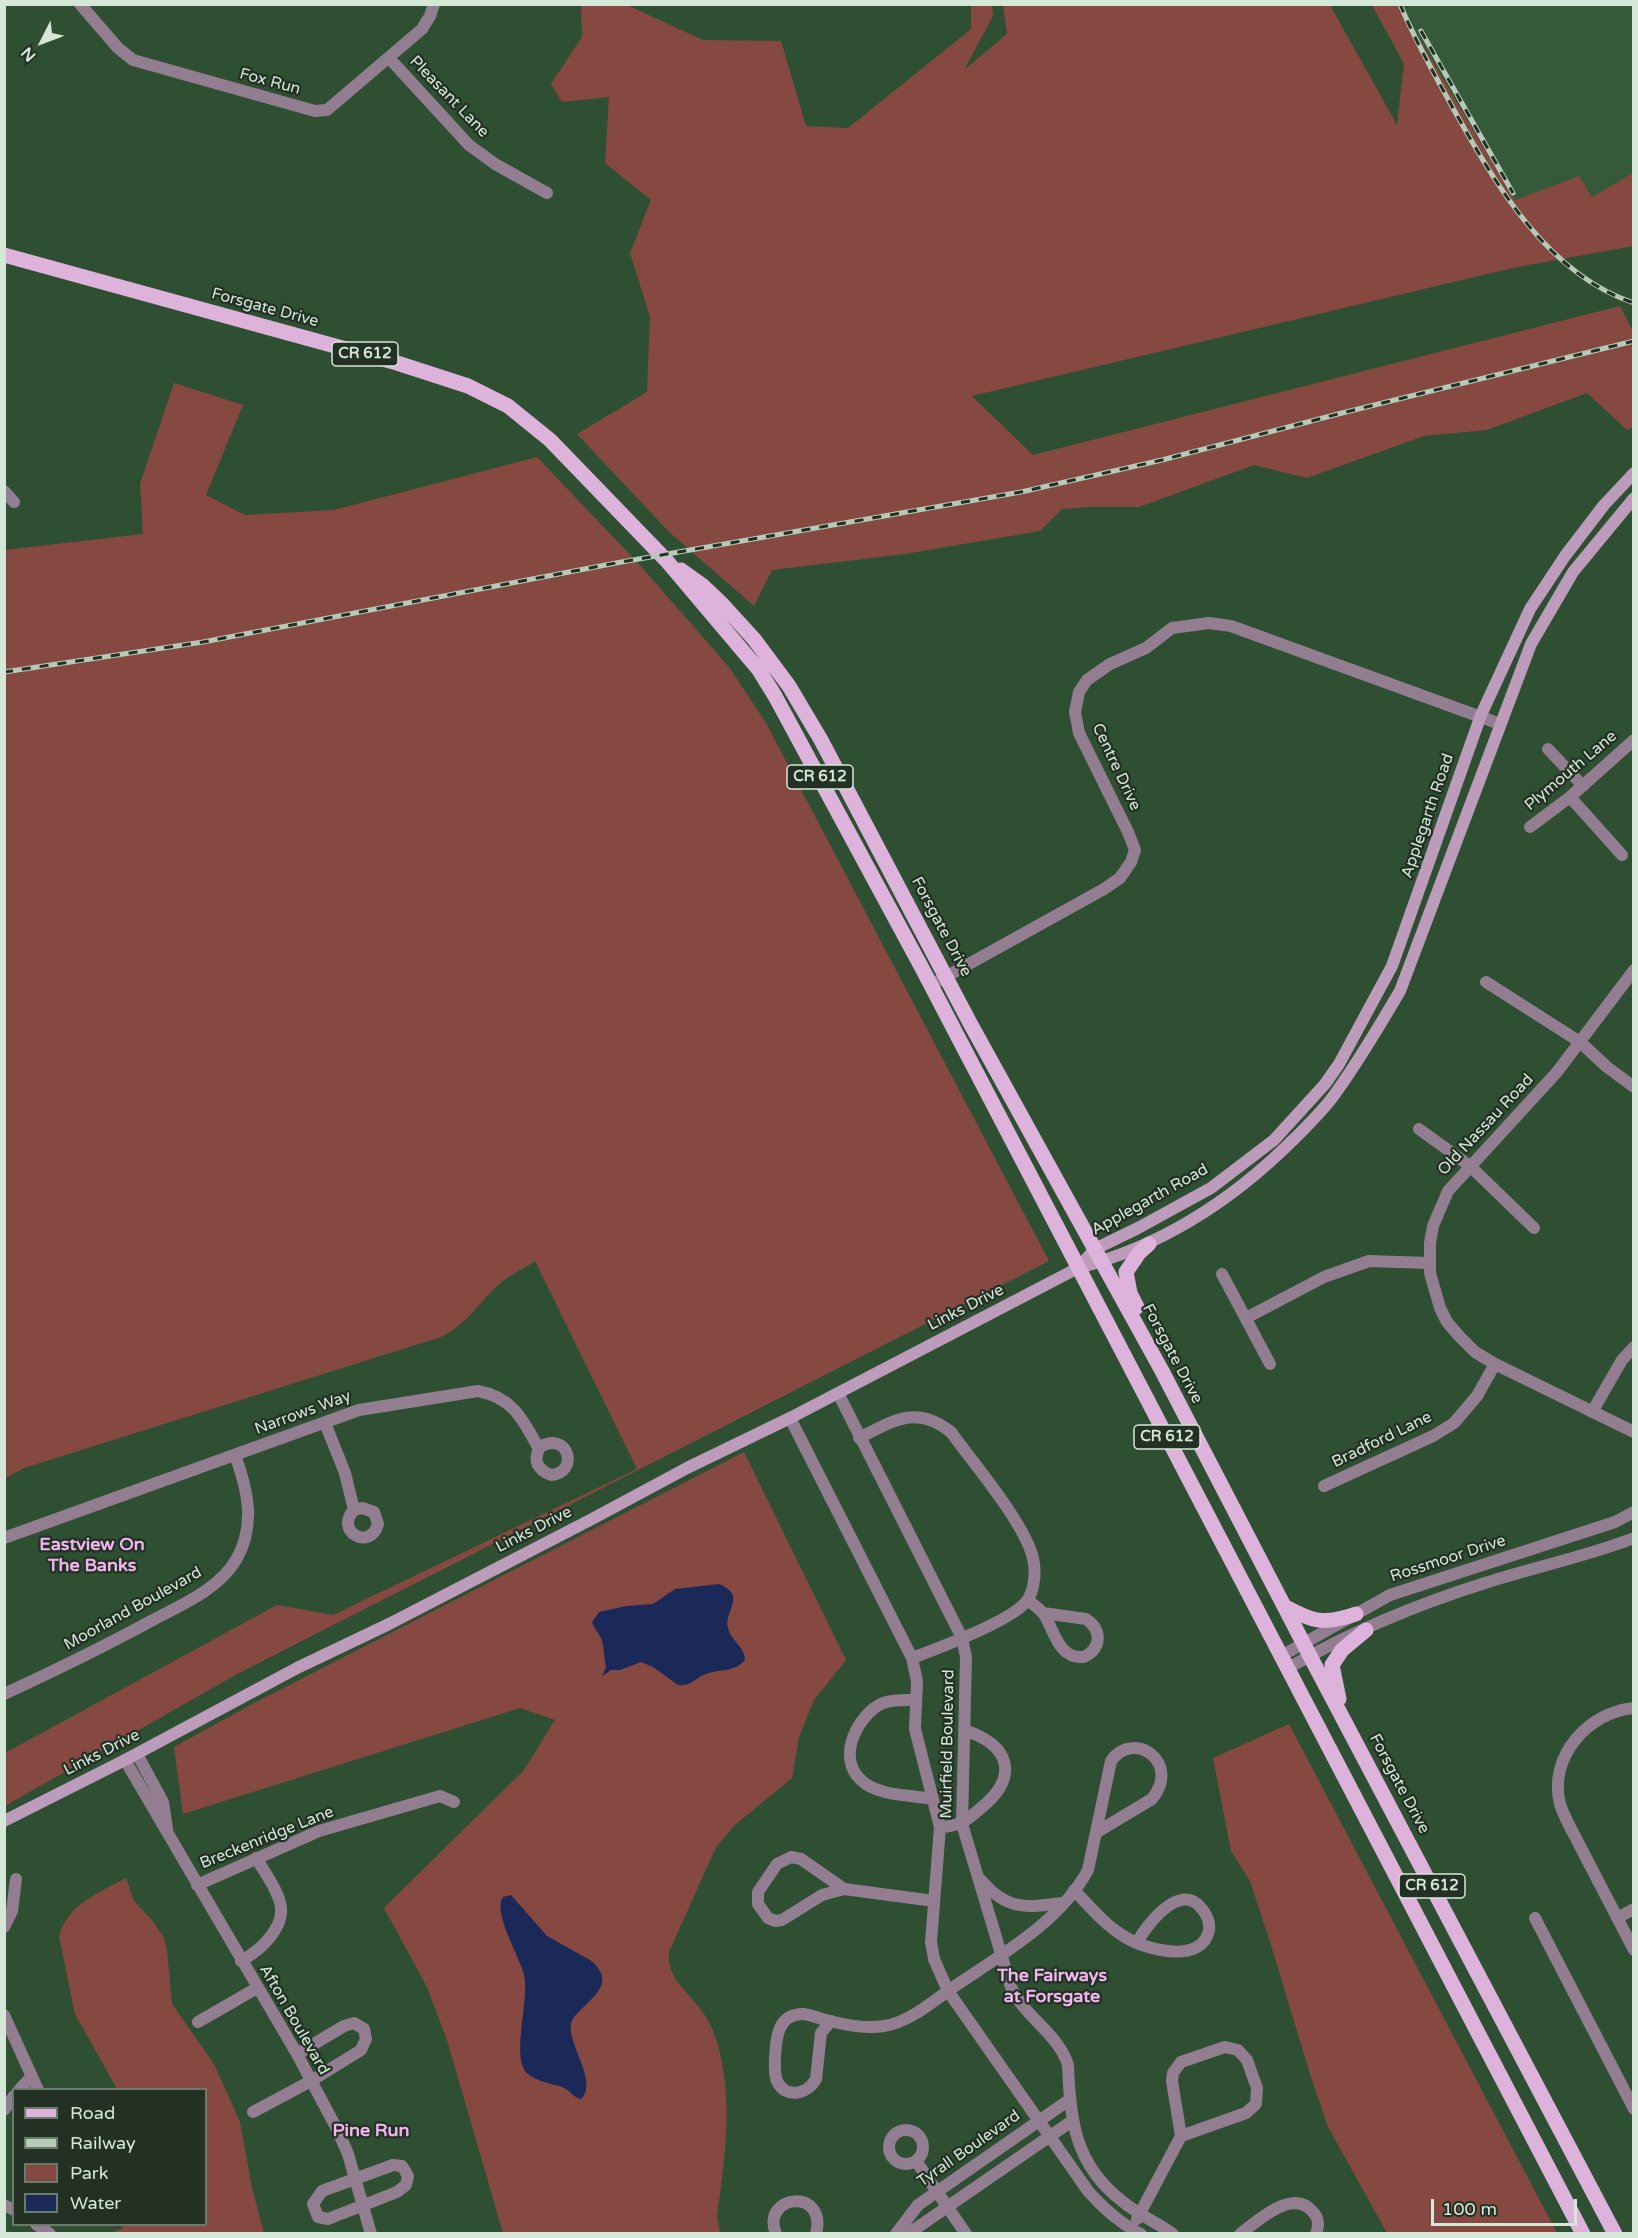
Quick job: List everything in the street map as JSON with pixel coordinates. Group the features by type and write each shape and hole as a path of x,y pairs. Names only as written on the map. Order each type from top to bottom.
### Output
{"main road":[{"name":"Forsgate Drive","path":"4,255 397,363 468,386 508,406 550,440 666,560 759,670 931,985 1583,2234"},
{"name":"Applegarth Road","path":"1078,1268 1211,1188 1274,1140 1325,1084 1339,1064 1392,966 1481,716 1530,609 1565,556 1604,505 1634,472"},
{"name":"Applegarth Road","path":"1098,1256 1149,1244 1240,1189 1316,1117 1349,1074 1400,991 1531,644 1573,572 1634,498"},
{"name":"Forsgate Drive","path":"666,560 702,585 754,639 789,686 822,740 946,976 1162,1371 1615,2234"},
{"path":"1149,1244 1126,1272 1126,1282 1150,1332 1162,1371"},
{"name":"Links Drive","path":"5,1821 137,1754 297,1668 388,1624 698,1462 790,1418 1078,1268"},
{"path":"1284,1606 1314,1621 1335,1621 1356,1614"},
{"path":"1348,1728 1332,1665 1342,1650 1366,1630"}],"street":[{"name":"Fox Run","path":"80,4 118,48 133,60 315,111 327,110 422,29 434,4"},
{"name":"Pleasant Lane","path":"389,58 469,145 495,164 548,193"},
{"path":"4,491 14,502"},
{"name":"Centre Drive","path":"931,985 1104,889 1120,878 1131,862 1135,850 1079,733 1075,712 1079,692 1087,680 1110,664 1146,648 1172,628 1209,623 1231,626 1500,724"},
{"name":"Plymouth Lane","path":"1530,827 1570,797 1634,740"},
{"path":"1548,749 1583,786"},
{"path":"1570,797 1622,855"},
{"name":"Old Nassau Road","path":"1634,970 1557,1072 1448,1191 1439,1210 1430,1243 1429,1263 1432,1285 1447,1322 1475,1352 1634,1432"},
{"path":"1486,982 1580,1042 1606,1067 1634,1087"},
{"path":"1419,1128 1470,1166 1534,1228"},
{"path":"1246,1318 1324,1277 1369,1262 1429,1263"},
{"path":"1222,1274 1270,1364"},
{"path":"1592,1412 1622,1360 1634,1347"},
{"name":"Bradford Lane","path":"1324,1486 1433,1436 1454,1423 1477,1396 1495,1364"},
{"name":"Narrows Way","path":"4,1538 359,1410 478,1391 495,1394 521,1416 539,1449 536,1459 540,1468 551,1474 561,1472 567,1464 568,1455 565,1449 553,1442 542,1446"},
{"name":"Muirfield Boulevard","path":"837,1393 962,1638 966,1657 962,1824 975,1874 1016,1999 1053,2037 1066,2056 1069,2100 1077,2139 1102,2184 1123,2203 1173,2234"},
{"path":"859,1438 907,1417 930,1419 941,1424 951,1432 1010,1513 1028,1546 1034,1565 1033,1588 1028,1600 1010,1614 962,1638 912,1658"},
{"name":"Muirfield Boulevard","path":"790,1418 912,1658 917,1681 915,1729 940,1827 931,1942 934,1959 948,1991 1092,2196 1133,2232"},
{"path":"325,1423 345,1473 354,1510"},
{"name":"Moorland Boulevard","path":"4,1694 102,1647 202,1593 218,1580 236,1561 247,1532 249,1505 244,1480 235,1455"},
{"name":"Rossmoor Drive","path":"1285,1662 1356,1614 1390,1595 1615,1522 1634,1512"},
{"path":"1615,1522 1629,1540"},
{"name":"Rossmoor Drive","path":"1306,1649 1366,1630 1485,1583 1570,1560 1629,1540"},
{"path":"1456,1573 1459,1592"},
{"path":"1028,1600 1043,1613 1060,1646 1067,1654 1084,1657 1095,1649 1099,1638 1091,1622 1081,1617 1043,1613"},
{"path":"915,1700 891,1700 881,1704 872,1712 855,1732 850,1742 851,1763 860,1780 868,1785 882,1791 932,1799"},
{"path":"1634,1708 1616,1711 1595,1720 1581,1733 1563,1762 1559,1783 1560,1802 1567,1821 1634,1950"},
{"path":"940,1827 962,1824 993,1798 999,1791 1005,1770 1000,1752 994,1744 980,1735 964,1730"},
{"path":"831,2021 821,2033 818,2043 816,2079 813,2085 802,2093 783,2088 775,2077 776,2037 780,2026 786,2020 802,2014 864,2026 885,2026 906,2019 1028,1935 1074,1890 1088,1870 1111,1761 1122,1750 1136,1748 1144,1750 1156,1760 1161,1768 1162,1783 1159,1791 1152,1799 1097,1832"},
{"name":"Afton Boulevard","path":"137,1754 163,1802 166,1811 167,1833"},
{"name":"Afton Boulevard","path":"125,1760 297,2054 338,2131 356,2179 371,2234"},
{"name":"Breckenridge Lane","path":"197,1885 319,1831 440,1796 454,1802"},
{"path":"844,1889 801,1859 791,1857 777,1864 758,1892 758,1904 768,1918 776,1921 782,1920 822,1895 844,1889 934,1901"},
{"path":"241,1961 267,1941 278,1926 281,1910 279,1899 256,1858"},
{"path":"975,1874 1000,1899 1018,1906 1062,1903"},
{"path":"4,1927 12,1911 16,1879"},
{"path":"1074,1890 1102,1920 1137,1943 1185,1952 1193,1950 1206,1938 1209,1929 1208,1916 1198,1904 1191,1901 1177,1901 1152,1919 1137,1943"},
{"path":"1617,1918 1634,1910"},
{"path":"1534,1918 1634,2109"},
{"path":"198,2022 257,1988"},
{"path":"4,2015 37,2088"},
{"path":"253,2112 311,2081 361,2050 366,2039 364,2029 354,2023 344,2026 297,2054"},
{"path":"1133,2232 1140,2213 1182,2136 1173,2073 1188,2059 1224,2047 1238,2050 1248,2060 1257,2088 1256,2104 1246,2113 1182,2136"},
{"path":"21,2088 32,2076"},
{"name":"Tyrall Boulevard","path":"908,2234 942,2198 1069,2100"},
{"name":"Tyrall Boulevard","path":"896,2234 918,2205 942,2198 1072,2121"},
{"path":"916,2161 966,2234"},
{"path":"393,2164 402,2166 408,2176 406,2185 397,2192 364,2206 328,2219 318,2217 313,2204 322,2191 379,2168 393,2164"},
{"path":"776,2234 773,2222 775,2214 780,2206 796,2200 805,2202 813,2208 819,2224 816,2234"},
{"path":"1247,2233 1262,2217 1288,2203 1296,2202 1303,2204 1316,2214 1318,2221 1316,2234"}],"shaded area":[{"path":"1399,5 1633,5 1633,173 1592,197 1579,176 1515,200"}],"green space":[{"path":"581,5 627,5 703,40 781,41 806,126 848,128 971,29 971,5 992,5 993,16 964,70 1007,34 1003,5 1330,5 1397,125 1404,64 1372,5 1399,5 1515,200 1579,176 1592,197 1633,173 1633,246 1517,267 972,396 1033,455 1620,306 1633,332 1633,427 1627,430 1587,393 1487,430 1424,436 1307,478 1254,465 1139,507 1062,509 1040,531 905,554 772,570 754,606 669,532 577,434 647,392 650,317 630,253 651,200 605,163 609,97 562,102 551,84 582,37"},
{"path":"174,383 243,405 206,495 245,515 334,510 537,457 638,563 729,667 766,723 1049,1261 237,1674 5,1806 5,1753 277,1605 333,1615 637,1469 535,1261 500,1283 464,1321 441,1337 24,1468 5,1478 5,550 143,534 140,484"},
{"path":"744,1452 846,1660 814,1700 799,1737 792,1778 736,1824 716,1847 669,1952 671,1971 680,1986 699,2006 708,2020 722,2060 726,2127 717,2216 720,2233 503,2233 447,2040 427,1987 384,1908 524,1770 555,1720 520,1708 183,1814 174,1747 254,1703"},
{"path":"1289,1724 1557,2233 1387,2233 1328,2127 1250,1881 1231,1851 1213,1758"},
{"path":"126,1878 134,1901 152,1920 164,1938 172,2004 214,2064 240,2122 252,2188 264,2233 110,2233 122,2229 122,2226 207,2226 207,2088 116,2088 75,2014 59,1937 69,1916 95,1895"}],"water":[{"path":"719,1584 732,1594 733,1599 727,1622 732,1637 744,1655 745,1660 741,1664 705,1674 683,1685 678,1685 653,1667 641,1662 620,1670 611,1670 602,1676 606,1667 603,1646 592,1622 599,1612 626,1606 653,1604 675,1589"},
{"path":"511,1895 547,1936 590,1960 599,1970 602,1979 600,1988 574,2017 571,2024 573,2041 585,2073 586,2092 581,2099 562,2087 532,2077 523,2066 520,2043 525,1999 524,1975 501,1913 503,1897"}],"railway":[{"path":"1400,4 1470,139 1506,196 1527,224 1575,271 1603,289 1634,303"},
{"path":"1421,31 1513,193"},
{"path":"4,672 203,642 616,563 1021,492 1162,460 1634,341"}],"district":[{"name":"Eastview On The Banks","path":"92,1555"},
{"name":"The Fairways at Forsgate","path":"1052,1986"},
{"name":"Pine Run","path":"371,2131"}]}
